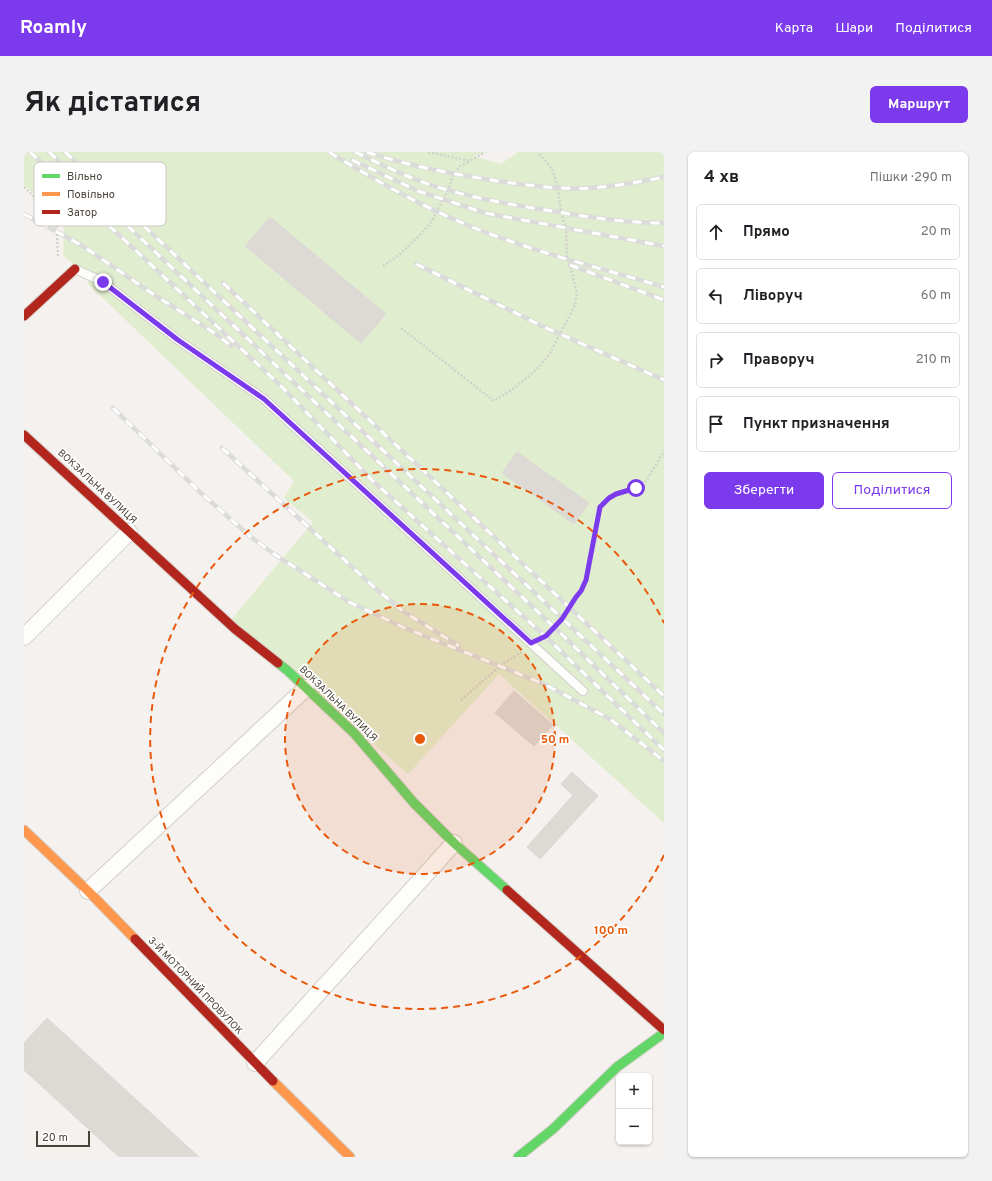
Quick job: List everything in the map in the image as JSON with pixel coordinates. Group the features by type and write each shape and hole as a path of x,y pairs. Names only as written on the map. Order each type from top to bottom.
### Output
{"street":[{"path":"24,316 75,269"},
{"name":"ВОКЗАЛЬНА ВУЛИЦЯ","path":"24,435 235,629 288,671 354,733 414,803 454,843 664,1030"},
{"path":"24,637 129,532"},
{"path":"88,891 306,688"},
{"name":"3-Й МОТОРНИЙ ПРОВУЛОК","path":"24,830 88,891 255,1063 350,1157"},
{"path":"255,1063 454,843"},
{"path":"518,1157 553,1129 617,1067 664,1033"}],"lane":[{"path":"75,269 103,282 178,340 264,399 583,691"}],"path":[{"path":"428,152 470,161"},
{"path":"383,266 400,254 430,224 448,190 454,174 460,166 484,152"},
{"path":"401,328 494,401 516,387 538,368 549,355 574,307 577,294 568,258 566,228 561,212 558,187 552,169 538,152"},
{"path":"24,187 34,197"},
{"path":"56,226 58,258 75,269"},
{"path":"461,700 500,666 522,652 531,643 546,636 562,619 581,591 586,580 600,507 609,498 616,494 643,486 664,451"}],"green space":[{"path":"24,152 489,152 473,156 501,164 518,152 664,152 664,823 499,674 408,774 231,620 313,522 284,498 294,481 88,284 87,276 63,255 64,226 166,226 166,162 34,162 34,194 24,185"}],"building":[{"path":"270,217 386,314 361,343 245,246"},
{"path":"517,452 589,503 574,524 502,473"},
{"path":"514,691 553,725 534,746 495,713"},
{"path":"572,772 598,796 540,859 527,847 573,795 561,784"},
{"path":"47,1018 199,1157 119,1157 24,1070 24,1043"}],"railway":[{"path":"30,152 41,162"},
{"path":"49,152 60,162"},
{"path":"65,152 76,162"},
{"path":"329,152 396,191 489,234 538,251 664,287"},
{"path":"355,152 425,183 463,194 520,206 597,218 664,223"},
{"path":"367,152 448,172 497,181 544,187 592,188 628,184 664,177"},
{"path":"352,160 418,191 485,213 664,246"},
{"path":"24,214 34,219"},
{"path":"46,226 81,245 156,296 216,334 231,346"},
{"path":"109,226 280,385 374,482 546,637 664,750"},
{"path":"128,226 554,627 664,733"},
{"path":"144,226 664,714"},
{"path":"416,264 544,327 664,380"},
{"path":"570,265 664,300"},
{"path":"223,283 664,696"},
{"path":"113,408 202,494 251,537 274,554 349,602 405,628 544,684 610,719 664,761"},
{"path":"222,448 375,588 404,612 459,646"}],"traffic: fast":[{"path":"278,663 354,733 414,803 454,843 507,890"},
{"path":"518,1157 553,1129 617,1067 664,1033"}],"traffic: slow":[{"path":"24,830 88,891 135,939"},
{"path":"273,1081 350,1157"}],"traffic: jam":[{"path":"24,316 75,269"},
{"path":"24,435 235,629 278,663"},
{"path":"507,890 664,1030"},
{"path":"135,939 273,1081"}],"route":[{"path":"103,282 178,340 264,399 531,643 546,636 562,619 581,591 586,580 600,507 609,498 616,494 636,488"}]}
